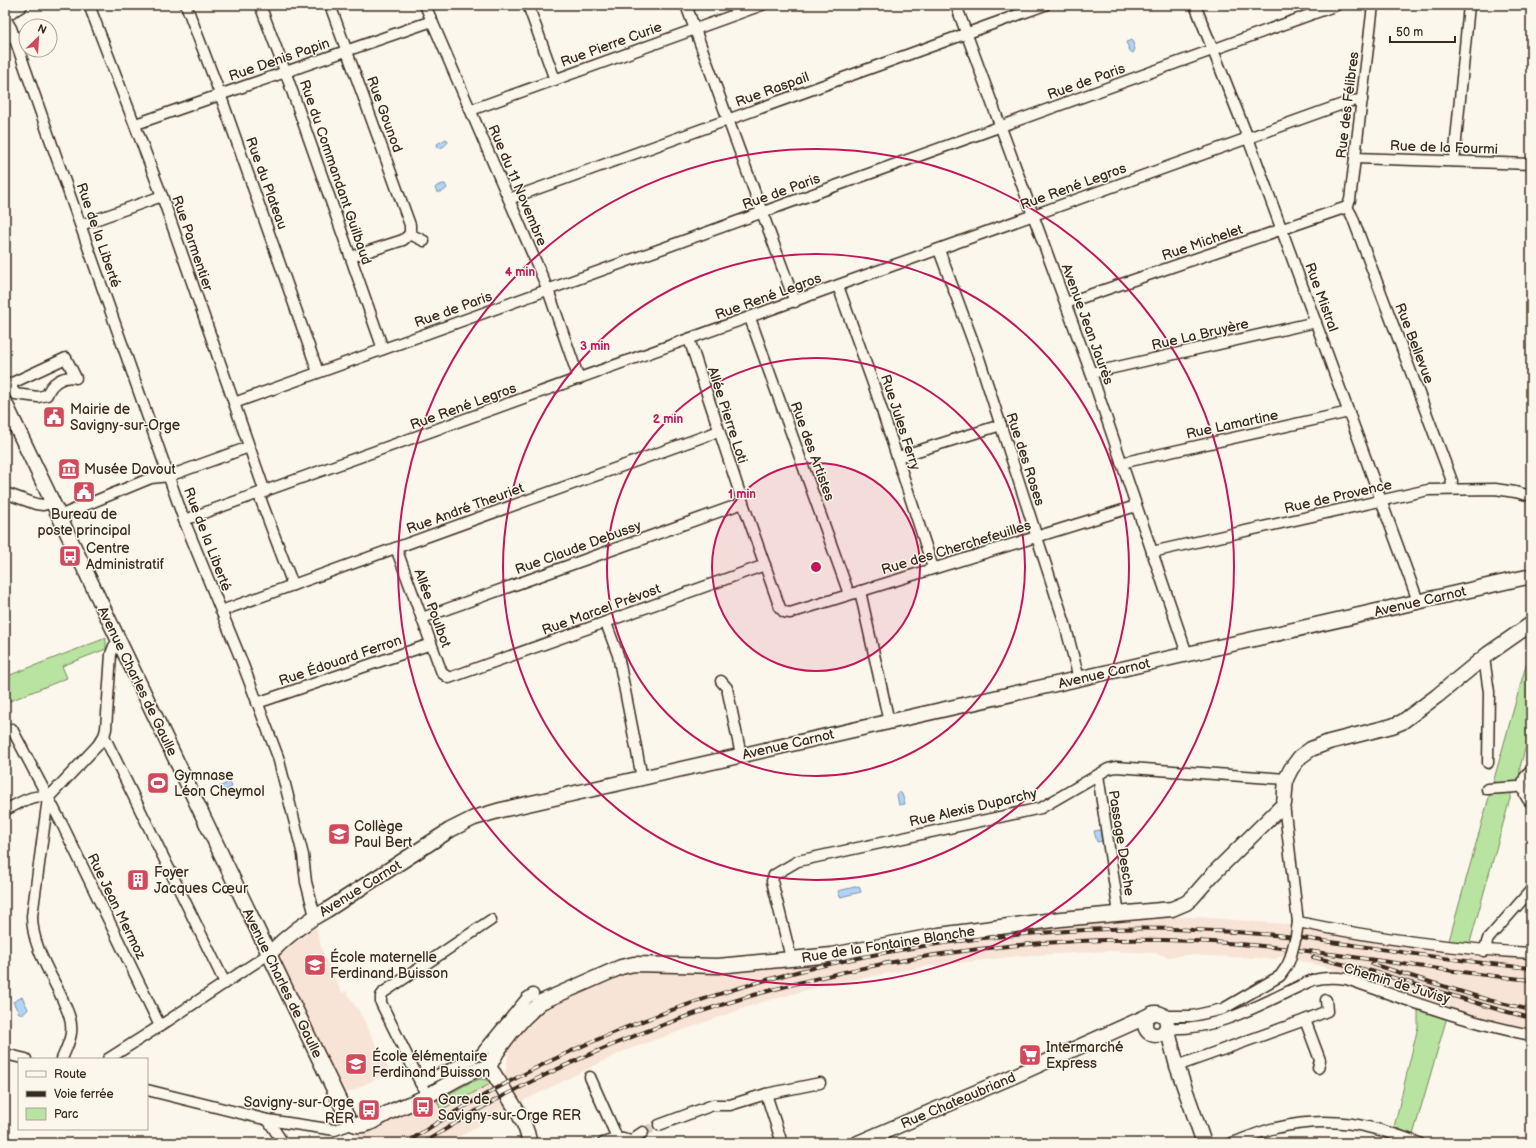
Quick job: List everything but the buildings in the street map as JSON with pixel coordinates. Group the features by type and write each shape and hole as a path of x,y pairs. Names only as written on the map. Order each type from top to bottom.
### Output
{"street":[{"path":"5,13 9,5"},
{"path":"5,13 20,5"},
{"name":"Rue Parmentier","path":"89,5 136,124 162,196 249,447 262,494 293,585"},
{"name":"Rue du Plateau","path":"186,5 220,94 318,372"},
{"name":"Rue du Commandant Guilbaud","path":"260,5 285,71 383,349"},
{"name":"Rue Gounod","path":"330,5 410,225 410,234"},
{"name":"Rue du 11 Novembre","path":"426,5 548,290 579,379"},
{"path":"528,5 555,80"},
{"path":"686,5 795,302"},
{"name":"Rue Pierre Curie","path":"471,110 762,5"},
{"name":"Avenue Jean Jaurès","path":"956,5 1091,373 1186,654"},
{"name":"Rue Raspail","path":"509,199 1045,5"},
{"name":"Rue Mistral","path":"1196,5 1248,138 1418,601"},
{"name":"Rue de Paris","path":"234,403 1337,5"},
{"name":"Rue des Félibres","path":"1347,207 1350,200 1373,5"},
{"path":"1454,161 1469,5"},
{"name":"Rue de la Liberté","path":"5,18 11,28 184,520 278,757 303,855 310,900 315,916"},
{"name":"Rue Denis Papin","path":"136,124 432,21"},
{"name":"Rue René Legros","path":"184,520 262,494 1351,101 1362,100"},
{"name":"Rue de la Fourmi","path":"1355,158 1531,164"},
{"path":"81,225 162,196"},
{"name":"Rue Michelet","path":"1066,303 1347,207"},
{"name":"Rue Bellevue","path":"1347,207 1358,231 1452,481 1451,489"},
{"path":"351,257 403,240 410,234 424,241"},
{"name":"Rue des Roses","path":"939,250 978,355 1001,425 1065,624 1079,679"},
{"name":"Rue Jules Ferry","path":"838,286 898,457 933,568"},
{"name":"Rue des Artistes","path":"750,318 849,594"},
{"name":"Rue La Bruyère","path":"1091,373 1316,322"},
{"name":"Allée Pierre Loti","path":"689,340 765,566 780,608 784,612"},
{"path":"66,358 76,378 67,378 57,381 50,388 47,395 38,397 14,394 10,384 66,358"},
{"name":"Avenue Charles de Gaulle","path":"5,403 119,643 270,953 349,1121 356,1121"},
{"name":"Rue Lamartine","path":"1121,463 1349,412"},
{"path":"898,457 1001,425"},
{"name":"Rue André Theuriet","path":"221,611 719,432"},
{"path":"59,516 151,478 169,476 249,447"},
{"name":"Rue de Provence","path":"1152,552 1428,490 1495,489 1531,496"},
{"path":"5,493 36,504 44,505 53,502"},
{"name":"Rue Claude Debussy","path":"422,618 743,503"},
{"name":"Rue des Cherchefeuilles","path":"784,612 790,613 1136,506"},
{"name":"Allée Poulbot","path":"396,548 442,674 446,677"},
{"name":"Rue Marcel Prévost","path":"446,677 452,678 765,566"},
{"name":"Avenue Carnot","path":"110,1058 270,953 315,916 328,910 450,830 474,818 741,755 1531,576"},
{"path":"860,591 890,722"},
{"path":"606,623 618,655 642,778"},
{"path":"1166,1022 1223,1009 1280,976 1287,966 1296,936 1298,922 1284,804 1286,779 1300,757 1311,749 1329,742 1392,726 1402,722 1484,658 1531,624"},
{"path":"62,1058 70,1037 71,1024 66,1007 37,946 32,926 32,916 48,798 97,746 104,736 106,729 112,654 114,646 119,643"},
{"name":"Rue Édouard Ferron","path":"257,703 431,644"},
{"path":"1484,658 1489,692 1488,763"},
{"path":"721,681 726,688 741,755"},
{"name":"Rue Jean Mermoz","path":"5,732 12,729 48,798 160,1026"},
{"path":"104,736 225,983"},
{"name":"Rue Alexis Duparchy","path":"791,958 772,884 773,878 777,873 798,861 1041,808 1108,769 1116,767 1286,779"},
{"path":"1520,785 1527,774 1531,771"},
{"name":"Passage Desche","path":"1098,775 1119,914"},
{"path":"1487,789 1520,785"},
{"path":"1520,785 1524,795 1531,803"},
{"path":"5,810 35,796 41,795 48,798"},
{"name":"Rue de la Fontaine Blanche","path":"488,1068 503,1043 528,1014 541,1002 627,965 718,966 832,955 939,935 1061,919 1172,909 1186,903 1284,804"},
{"path":"1484,951 1488,939 1531,890"},
{"path":"427,1096 381,1003 382,996 384,992 491,920"},
{"path":"1298,922 1392,940 1484,951 1531,953"},
{"name":"Chemin de Juvisy","path":"1166,1022 1186,1028 1214,1022 1254,1007 1312,980 1322,977 1336,977 1347,979 1497,1028 1531,1035"},
{"path":"420,1083 480,1054 522,1003 533,994"},
{"path":"1177,1066 1327,1011 1326,1000"},
{"path":"1177,1066 1164,1044 1152,1033 1145,1023 1150,1015 1159,1013 1166,1022 1177,1066 1204,1143"},
{"name":"Rue Chateaubriand","path":"858,1143 1103,1037 1150,1015"},
{"path":"1305,1020 1320,1060 1318,1068"},
{"path":"1152,1033 1162,1033 1166,1022"},
{"name":"Rue Chateaubriand","path":"1103,1037 1124,1033 1152,1033"},
{"path":"5,1054 22,1058"},
{"path":"356,1121 365,1125 427,1096 480,1068 488,1068 494,1074 525,1126 529,1143"},
{"path":"590,1077 616,1138"},
{"path":"659,1126 712,1105 730,1105 766,1094 820,1083"},
{"path":"148,1090 268,1120 335,1130 372,1116 387,1114"},
{"path":"766,1094 782,1143"},
{"path":"268,1120 283,1143"},
{"path":"1232,1143 1275,1128 1318,1122 1350,1123 1388,1131 1419,1143"},
{"path":"1252,1143 1275,1128"},
{"path":"603,1143 616,1138 622,1138 634,1143 637,1136 643,1132"}],"shaded area":[{"path":"1169,917 1198,917 1295,925 1472,955 1531,958 1531,1030 1492,1021 1433,1004 1329,968 1279,956 1276,959 1186,955 1168,957 1156,953 1110,951 1019,956 922,967 826,985 759,1003 624,1051 507,1109 449,1143 359,1143 354,1129 438,1096 443,1106 506,1071 509,1047 521,1033 533,1023 543,1006 627,968 889,949 1088,922"},
{"path":"316,927 323,954 342,993 346,991 357,1007 390,1072 346,1094 278,956"}],"green space":[{"path":"1531,630 1531,728 1520,767 1519,787 1513,788 1469,946 1448,944 1529,654 1526,633"},
{"path":"106,638 106,649 62,666 67,678 5,703 5,677"},
{"path":"1418,1007 1447,1017 1413,1135 1394,1127 1418,1027"},
{"path":"480,1079 492,1083 441,1110 437,1101 467,1084"}],"water":[{"path":"1132,40 1135,49 1133,53 1130,51 1126,42"},
{"path":"446,139 448,141 447,144 438,148 437,144"},
{"path":"445,184 447,188 442,192 437,192 435,188"},
{"path":"230,782 232,787 221,793 219,787"},
{"path":"899,792 902,794 905,804 899,805 897,795"},
{"path":"1100,830 1102,841 1097,842 1094,831"},
{"path":"859,886 861,892 840,897 838,891"},
{"path":"22,997 28,1009 25,1012 19,1013 13,1002"}],"tunnel":[{"path":"643,1132 659,1125"}],"railway":[{"path":"406,1143 478,1099 553,1060 630,1026 710,997 791,974 873,955 956,941 1040,933 1097,930 1155,929 1216,931 1286,936 1531,968"},
{"path":"423,1143 479,1109 513,1091 592,1053 674,1021 758,994 843,972 930,956 1017,945 1105,940 1193,941 1278,948 1531,980"},
{"path":"1313,957 1371,971 1531,1018"},
{"path":"1372,964 1488,1000 1531,1010"}],"place":[{"name":"Mairie de Savigny-sur-Orge","path":"54,417"},
{"name":"Musée Davout","path":"69,469"},
{"name":"Bureau de poste principal","path":"84,492"},
{"name":"Centre Administratif","path":"70,556"},
{"name":"Gymnase Léon Cheymol","path":"158,783"},
{"name":"Collège Paul Bert","path":"339,834"},
{"name":"Foyer Jacques Cœur","path":"138,880"},
{"name":"École maternelle Ferdinand Buisson","path":"315,965"},
{"name":"Intermarché Express","path":"1030,1055"},
{"name":"École élémentaire Ferdinand Buisson","path":"356,1064"},
{"name":"Gare de Savigny-sur-Orge RER","path":"423,1107"},
{"name":"Savigny-sur-Orge RER","path":"369,1110"}]}
